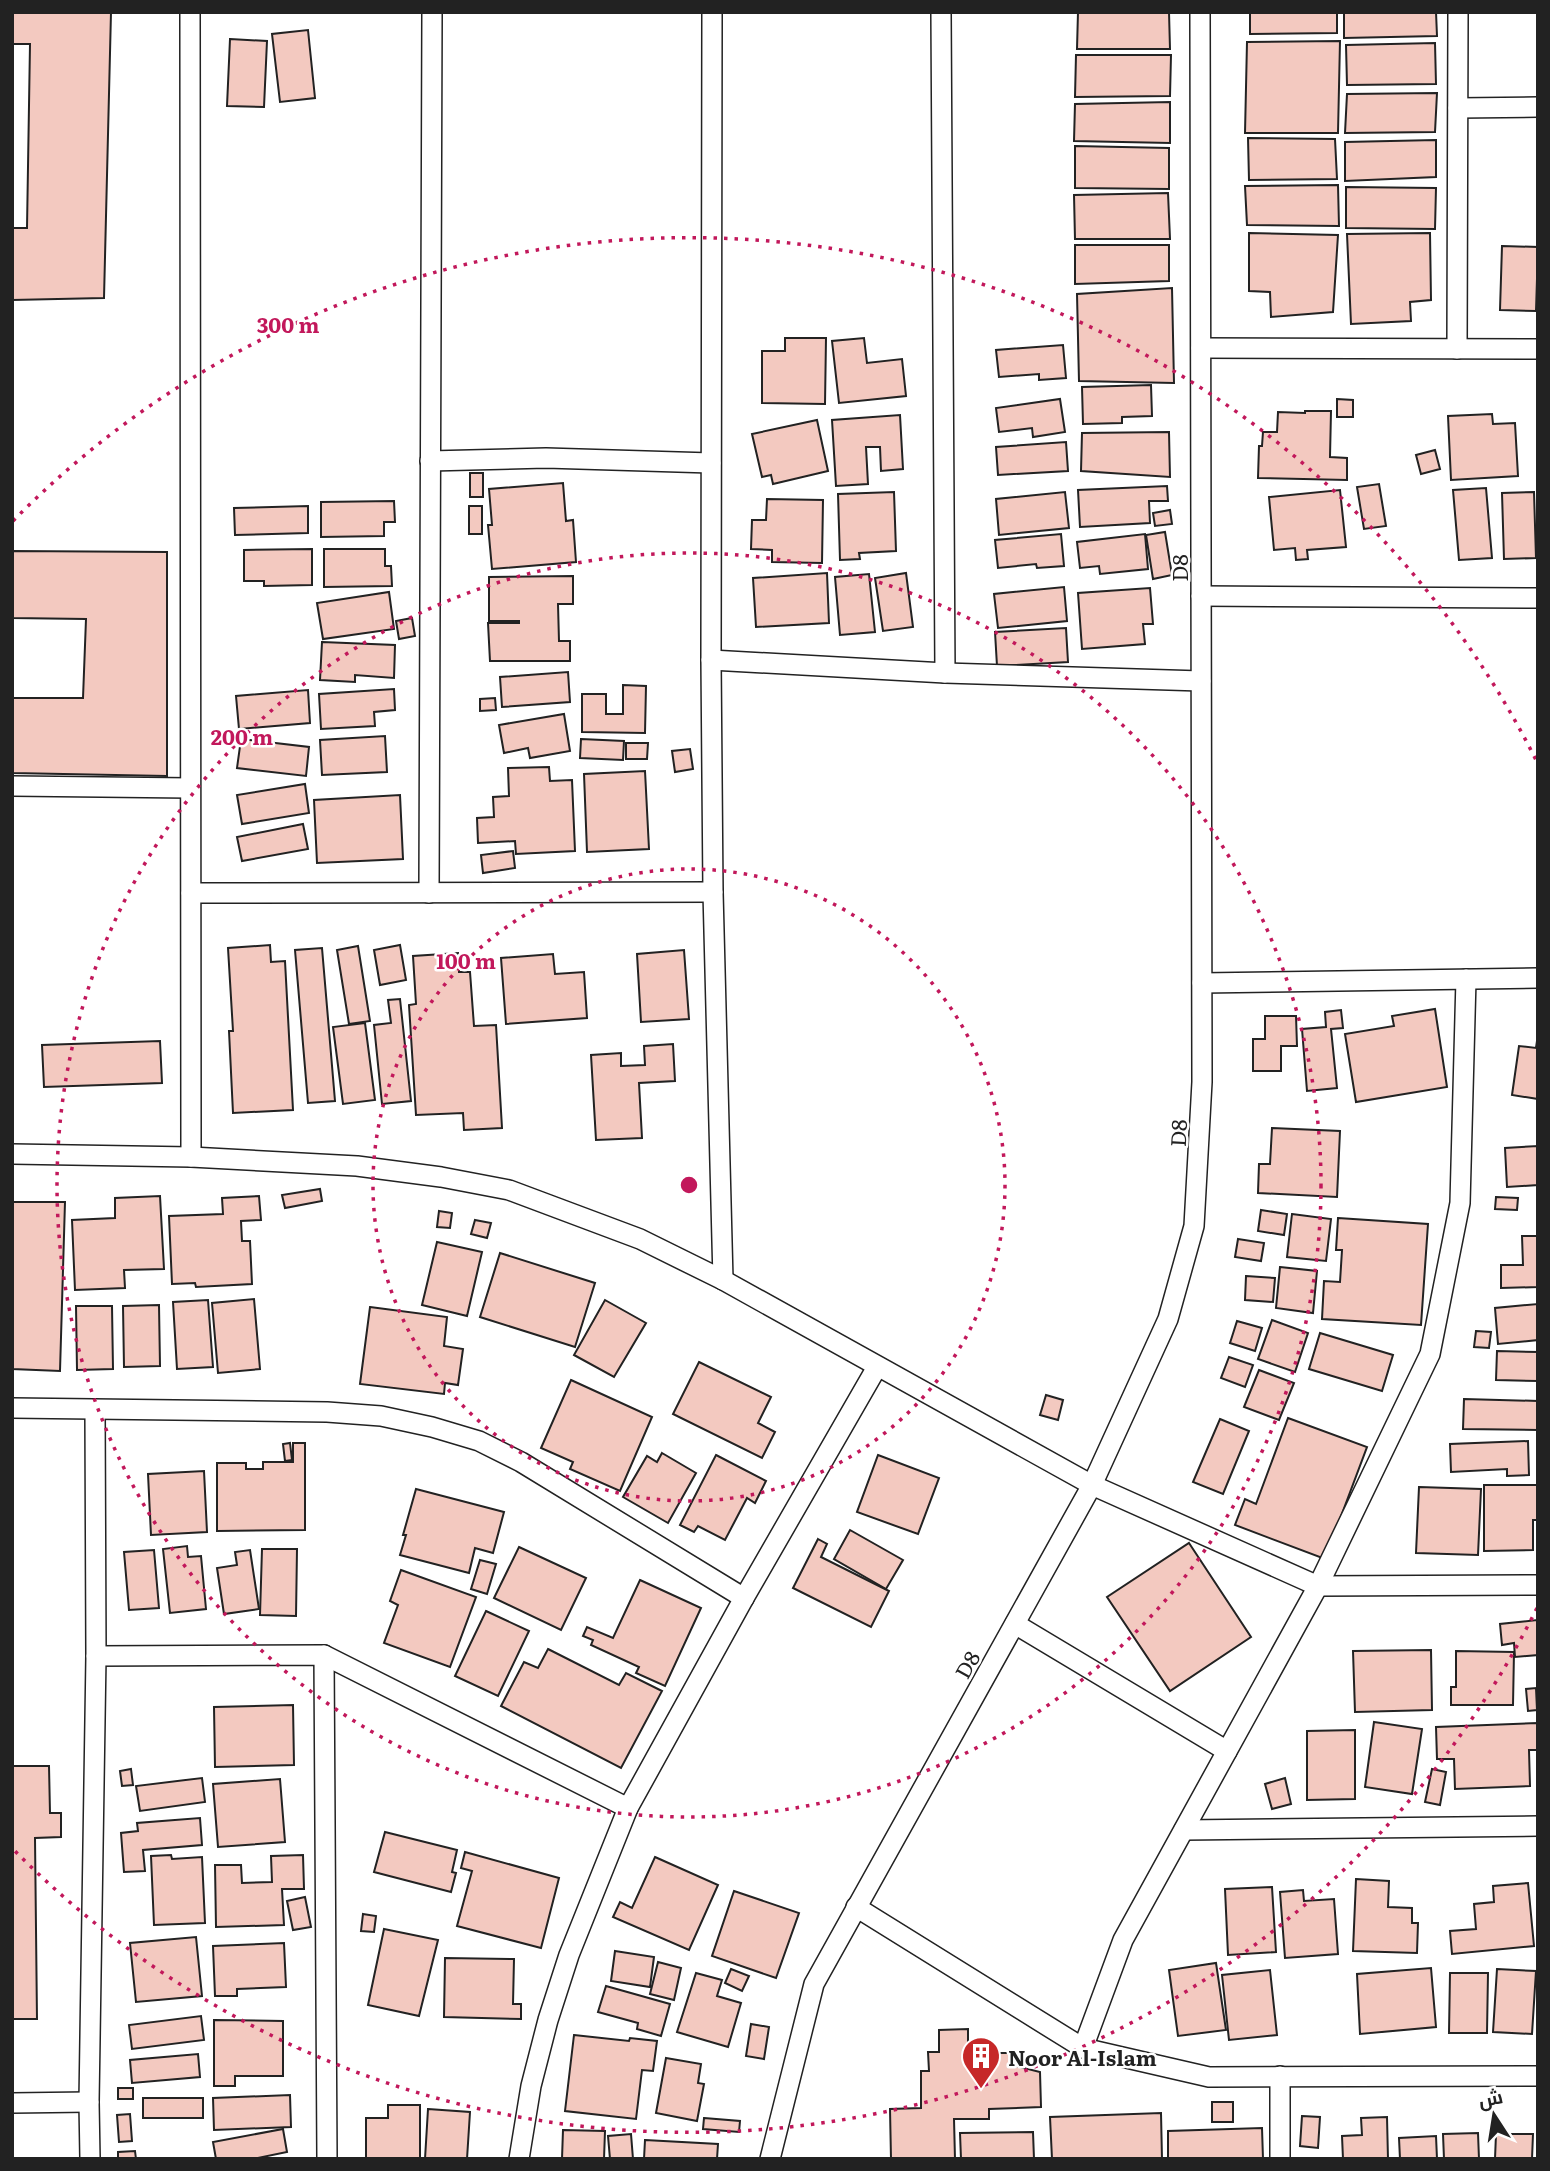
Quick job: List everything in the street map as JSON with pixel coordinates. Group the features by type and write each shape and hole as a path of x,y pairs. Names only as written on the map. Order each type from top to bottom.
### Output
{"street":[{"path":"190,12 191,1157"},
{"path":"429,893 432,12"},
{"path":"712,12 713,892 723,1280"},
{"path":"941,12 944,673"},
{"name":"D8","path":"770,2159 814,1984 1092,1485 1168,1319 1194,1226 1202,1082 1200,12"},
{"path":"1457,349 1458,12"},
{"path":"1458,108 1538,107"},
{"path":"1201,348 1538,349"},
{"path":"430,461 546,458 712,463"},
{"path":"1201,596 1538,598"},
{"path":"711,660 944,673 1202,681"},
{"path":"12,786 190,788"},
{"path":"191,893 713,892"},
{"path":"1202,983 1538,978"},
{"path":"1083,2048 1123,1940 1318,1586 1430,1354 1461,1203 1466,979"},
{"path":"12,1154 191,1157 357,1166 509,1190 640,1239 723,1280 1092,1485 1318,1586 1538,1585"},
{"path":"519,2159 531,2086 548,2020 569,1955 628,1808 744,1598 877,1367"},
{"path":"12,1408 327,1412 381,1416 432,1427 479,1441 521,1462 744,1598"},
{"path":"90,2159 96,1656 95,1409"},
{"path":"1014,1624 1227,1751"},
{"path":"96,1656 324,1655 628,1808"},
{"path":"324,1655 327,2159"},
{"path":"1184,1830 1538,1826"},
{"path":"856,1907 1083,2048 1209,2077 1538,2076"},
{"path":"1280,2076 1280,2159"},
{"path":"12,2103 89,2102"}],"building":[{"path":"12,12 111,12 104,298 12,300 12,228 27,228 30,44 12,44"},
{"path":"1078,12 1169,12 1170,49 1077,49"},
{"path":"1250,12 1337,12 1337,33 1250,34"},
{"path":"1344,12 1436,12 1437,36 1344,38"},
{"path":"308,30 315,98 280,102 272,34"},
{"path":"230,39 267,41 264,107 227,106"},
{"path":"1340,41 1338,133 1245,133 1247,42"},
{"path":"1435,43 1436,84 1347,85 1346,45"},
{"path":"1076,55 1171,55 1170,96 1075,97"},
{"path":"1437,93 1435,132 1345,133 1347,94"},
{"path":"1170,102 1170,143 1074,141 1075,104"},
{"path":"1248,138 1335,139 1337,179 1249,180"},
{"path":"1436,140 1436,177 1345,181 1345,142"},
{"path":"1075,146 1169,148 1169,189 1075,188"},
{"path":"1338,185 1339,226 1247,225 1245,186"},
{"path":"1346,187 1436,188 1435,229 1346,228"},
{"path":"1168,193 1170,239 1075,239 1074,195"},
{"path":"1249,233 1338,235 1333,312 1271,317 1270,292 1249,291"},
{"path":"1430,233 1431,300 1410,302 1411,321 1351,324 1347,234"},
{"path":"1075,245 1169,245 1169,281 1075,284"},
{"path":"1502,246 1538,247 1536,311 1500,310"},
{"path":"1172,288 1174,383 1079,381 1077,294"},
{"path":"785,338 826,338 825,404 762,403 762,351 785,351"},
{"path":"864,338 867,363 902,359 906,396 839,403 832,341"},
{"path":"1063,345 1066,378 1039,380 1039,374 999,377 996,350"},
{"path":"1151,385 1152,416 1122,417 1122,423 1083,424 1082,387"},
{"path":"1060,399 1065,432 1033,437 1032,428 999,432 996,408"},
{"path":"1337,399 1353,400 1353,417 1337,417"},
{"path":"1331,411 1330,457 1347,458 1347,480 1258,478 1259,446 1262,446 1263,432 1277,432 1278,412"},
{"path":"1492,414 1493,424 1515,423 1518,476 1451,480 1448,416"},
{"path":"900,415 903,469 881,471 880,447 866,447 868,484 836,486 832,420"},
{"path":"817,420 828,471 773,484 771,475 762,477 752,434"},
{"path":"1169,432 1170,477 1081,471 1082,433"},
{"path":"1066,442 1068,471 998,475 996,447"},
{"path":"1435,450 1440,469 1421,474 1416,455"},
{"path":"470,473 483,473 483,497 470,497"},
{"path":"563,483 566,521 573,520 576,562 492,569 488,525 492,525 489,489"},
{"path":"1379,484 1386,526 1364,529 1357,487"},
{"path":"1167,486 1168,501 1149,501 1150,523 1080,527 1078,490"},
{"path":"1486,488 1492,558 1459,560 1453,490"},
{"path":"1340,490 1346,547 1307,550 1308,559 1296,560 1295,548 1274,550 1269,497"},
{"path":"894,492 896,551 859,553 860,559 840,560 838,494"},
{"path":"1065,492 1069,528 999,535 996,499"},
{"path":"1534,492 1536,558 1504,559 1502,493"},
{"path":"767,499 823,500 822,563 772,562 772,550 751,549 752,520 766,520"},
{"path":"394,501 395,522 384,522 384,536 321,537 321,502"},
{"path":"308,506 308,533 235,535 234,508"},
{"path":"469,506 482,506 482,534 469,534"},
{"path":"1170,510 1172,524 1155,526 1153,513"},
{"path":"1165,532 1172,575 1153,579 1146,535"},
{"path":"1061,534 1064,566 1037,568 1036,564 998,568 995,540"},
{"path":"1145,534 1148,569 1100,574 1099,566 1080,568 1077,542"},
{"path":"312,549 312,585 264,586 264,581 244,581 244,550"},
{"path":"324,549 385,549 385,566 391,566 392,586 324,587"},
{"path":"12,551 167,552 167,776 12,773 12,698 83,698 86,619 12,618"},
{"path":"827,573 829,623 756,627 753,578"},
{"path":"906,573 913,627 883,631 875,578"},
{"path":"869,574 875,632 840,635 835,577"},
{"path":"573,576 573,604 558,604 559,641 570,641 570,661 490,661 488,623 519,621 489,621 489,577"},
{"path":"1064,587 1067,621 998,628 994,594"},
{"path":"1150,588 1153,624 1143,624 1145,644 1082,649 1078,593"},
{"path":"389,592 394,629 323,639 317,603"},
{"path":"412,618 415,636 399,639 396,621"},
{"path":"1066,628 1068,662 997,666 995,632"},
{"path":"322,642 395,645 394,678 355,675 355,682 320,680"},
{"path":"568,672 570,702 502,707 500,677"},
{"path":"623,685 646,686 645,733 582,732 582,694 606,694 606,714 623,714"},
{"path":"394,689 395,710 374,712 375,726 321,729 319,694"},
{"path":"308,690 310,723 239,729 236,696"},
{"path":"495,698 496,710 480,711 480,699"},
{"path":"564,714 570,751 530,758 528,748 504,753 499,725"},
{"path":"385,736 387,772 322,775 320,740"},
{"path":"241,739 309,747 306,776 237,768"},
{"path":"581,739 624,741 623,760 580,758"},
{"path":"626,743 648,743 647,759 626,759"},
{"path":"690,749 693,769 675,772 672,751"},
{"path":"549,767 550,781 572,780 575,851 516,854 515,841 478,843 477,818 494,817 493,797 509,796 508,768"},
{"path":"645,771 649,849 587,852 584,774"},
{"path":"305,784 309,813 242,824 237,795"},
{"path":"400,795 403,859 317,863 314,800"},
{"path":"303,824 308,849 242,861 237,837"},
{"path":"513,851 515,868 483,873 481,855"},
{"path":"270,945 271,962 285,961 293,1110 233,1113 229,1031 233,1031 228,948"},
{"path":"400,945 406,980 380,985 374,950"},
{"path":"358,946 370,1021 349,1024 337,950"},
{"path":"322,948 335,1101 308,1103 295,950"},
{"path":"684,950 689,1019 641,1022 637,954"},
{"path":"458,953 459,972 470,972 474,1026 496,1025 502,1128 464,1130 463,1113 416,1115 409,1005 416,1004 413,956"},
{"path":"553,954 555,974 584,972 587,1018 506,1024 501,958"},
{"path":"400,999 411,1101 382,1104 374,1025 391,1023 388,1000"},
{"path":"1435,1009 1447,1087 1356,1102 1345,1034 1394,1026 1392,1016"},
{"path":"1341,1010 1343,1028 1331,1029 1337,1088 1307,1091 1302,1029 1326,1027 1325,1012"},
{"path":"1265,1016 1296,1016 1297,1046 1281,1046 1281,1071 1253,1071 1253,1039 1265,1039"},
{"path":"365,1023 375,1100 343,1104 333,1027"},
{"path":"1538,1034 1538,1099 1512,1095 1519,1046 1536,1048"},
{"path":"160,1041 162,1083 44,1087 42,1045"},
{"path":"673,1044 675,1081 639,1083 642,1138 596,1140 591,1055 621,1053 621,1066 645,1065 644,1046"},
{"path":"1272,1128 1340,1131 1337,1197 1258,1193 1259,1164 1270,1164"},
{"path":"1538,1146 1538,1185 1507,1187 1505,1148"},
{"path":"320,1189 322,1201 285,1208 282,1195"},
{"path":"160,1196 164,1269 124,1270 125,1288 75,1290 72,1220 115,1218 115,1198"},
{"path":"259,1196 261,1220 241,1221 242,1241 250,1241 252,1284 196,1287 195,1283 172,1284 169,1216 223,1214 222,1198"},
{"path":"1496,1197 1518,1198 1517,1210 1495,1209"},
{"path":"12,1202 65,1202 60,1371 12,1369"},
{"path":"1261,1210 1287,1214 1284,1235 1258,1231"},
{"path":"439,1211 452,1213 450,1228 437,1227"},
{"path":"1292,1214 1331,1219 1326,1261 1287,1257"},
{"path":"1338,1218 1428,1224 1421,1325 1322,1319 1324,1281 1340,1282 1342,1250 1336,1250"},
{"path":"475,1220 491,1223 487,1238 471,1234"},
{"path":"1522,1236 1538,1236 1538,1287 1501,1288 1501,1265 1523,1265"},
{"path":"1238,1239 1264,1243 1261,1261 1235,1257"},
{"path":"437,1242 482,1252 467,1316 422,1305"},
{"path":"500,1253 595,1283 575,1347 480,1317"},
{"path":"1280,1267 1317,1271 1313,1313 1276,1308"},
{"path":"1246,1276 1275,1278 1273,1302 1245,1300"},
{"path":"254,1299 260,1369 218,1373 212,1303"},
{"path":"208,1300 213,1367 177,1369 173,1302"},
{"path":"605,1300 646,1323 614,1377 574,1355"},
{"path":"1538,1304 1538,1340 1498,1344 1495,1308"},
{"path":"159,1305 160,1366 124,1367 123,1306"},
{"path":"76,1306 112,1306 113,1369 77,1370"},
{"path":"370,1307 447,1317 444,1346 463,1349 458,1385 445,1383 444,1394 360,1384"},
{"path":"1272,1320 1308,1333 1295,1372 1258,1359"},
{"path":"1237,1321 1262,1328 1255,1351 1230,1343"},
{"path":"1476,1331 1491,1332 1489,1348 1474,1347"},
{"path":"1320,1333 1393,1355 1382,1391 1309,1369"},
{"path":"1497,1351 1538,1352 1538,1381 1496,1380"},
{"path":"1229,1357 1253,1365 1245,1387 1221,1378"},
{"path":"699,1362 771,1397 758,1423 775,1432 762,1458 673,1414"},
{"path":"1259,1370 1294,1383 1279,1420 1244,1407"},
{"path":"571,1380 652,1417 620,1491 570,1469 573,1462 541,1448"},
{"path":"1046,1395 1063,1400 1058,1420 1040,1415"},
{"path":"1464,1399 1538,1401 1538,1430 1463,1429"},
{"path":"1288,1418 1367,1447 1325,1559 1235,1525 1245,1499 1256,1504"},
{"path":"1220,1419 1249,1431 1223,1494 1193,1482"},
{"path":"1528,1441 1529,1475 1507,1476 1507,1469 1451,1472 1450,1444"},
{"path":"290,1443 292,1460 285,1461 283,1444"},
{"path":"293,1443 305,1443 305,1530 217,1531 217,1463 246,1463 246,1469 263,1469 263,1462 293,1462"},
{"path":"662,1453 696,1473 668,1523 623,1497 647,1456 657,1462"},
{"path":"716,1455 766,1481 755,1503 747,1498 725,1540 698,1526 694,1532 680,1525"},
{"path":"878,1455 939,1478 918,1534 857,1512"},
{"path":"204,1471 207,1532 151,1535 148,1474"},
{"path":"1484,1485 1538,1485 1538,1520 1533,1520 1533,1550 1484,1551"},
{"path":"1419,1487 1481,1489 1478,1555 1416,1553"},
{"path":"416,1489 504,1512 493,1553 475,1548 469,1573 400,1555"},
{"path":"850,1530 903,1560 886,1589 834,1559"},
{"path":"818,1539 827,1544 821,1557 889,1591 871,1627 793,1588"},
{"path":"1189,1543 1251,1637 1170,1691 1107,1597"},
{"path":"187,1546 188,1557 201,1556 206,1609 170,1613 163,1549"},
{"path":"519,1547 586,1578 561,1630 494,1598"},
{"path":"262,1549 297,1549 296,1616 260,1615"},
{"path":"154,1550 159,1608 129,1610 124,1552"},
{"path":"250,1550 259,1609 224,1614 217,1568 237,1565 235,1552"},
{"path":"480,1560 496,1564 487,1594 471,1589"},
{"path":"401,1570 476,1597 450,1667 384,1643 398,1605 390,1601"},
{"path":"640,1580 701,1608 665,1686 636,1673 639,1667 591,1645 593,1640 583,1636 587,1627 613,1638"},
{"path":"486,1611 529,1631 498,1696 455,1676"},
{"path":"1537,1620 1538,1655 1515,1657 1514,1643 1502,1645 1500,1624"},
{"path":"548,1649 619,1685 626,1673 662,1691 621,1768 501,1706 524,1662 538,1668"},
{"path":"1431,1650 1432,1710 1355,1712 1353,1651"},
{"path":"1456,1651 1514,1652 1513,1705 1451,1705 1451,1687 1456,1687"},
{"path":"1536,1688 1537,1710 1528,1711 1526,1689"},
{"path":"293,1705 294,1765 215,1767 214,1707"},
{"path":"1374,1722 1422,1729 1412,1794 1365,1787"},
{"path":"1537,1723 1538,1750 1529,1750 1530,1786 1455,1789 1454,1759 1437,1759 1436,1727"},
{"path":"1355,1730 1355,1799 1307,1800 1307,1731"},
{"path":"12,1766 49,1766 50,1813 61,1813 61,1837 35,1838 37,2019 12,2019"},
{"path":"131,1769 133,1785 122,1786 120,1771"},
{"path":"1432,1769 1446,1772 1440,1805 1425,1802"},
{"path":"202,1778 205,1802 140,1811 136,1786"},
{"path":"1285,1778 1291,1804 1272,1809 1265,1784"},
{"path":"280,1779 285,1842 218,1847 213,1784"},
{"path":"200,1818 202,1845 143,1850 145,1871 124,1872 121,1833 138,1831 137,1823"},
{"path":"385,1832 457,1850 452,1872 456,1873 451,1892 374,1872"},
{"path":"465,1852 559,1878 541,1948 457,1926 472,1871 461,1868"},
{"path":"171,1855 172,1859 202,1857 205,1923 154,1925 151,1856"},
{"path":"303,1855 304,1889 282,1889 284,1925 216,1927 215,1865 241,1865 242,1883 272,1882 271,1856"},
{"path":"655,1857 718,1885 689,1950 613,1917 620,1902 632,1908"},
{"path":"1356,1879 1389,1881 1388,1907 1412,1908 1412,1923 1418,1923 1417,1953 1353,1951"},
{"path":"1528,1883 1534,1946 1452,1954 1450,1931 1476,1929 1474,1904 1494,1902 1493,1886"},
{"path":"1272,1887 1276,1952 1228,1955 1225,1889"},
{"path":"1303,1890 1304,1901 1334,1899 1338,1954 1285,1958 1280,1892"},
{"path":"734,1891 799,1913 776,1978 712,1956"},
{"path":"305,1897 311,1927 293,1930 287,1901"},
{"path":"363,1914 376,1916 374,1932 361,1931"},
{"path":"384,1929 438,1940 419,2016 368,2005"},
{"path":"196,1937 202,1996 136,2002 130,1943"},
{"path":"284,1943 286,1987 237,1989 237,1996 215,1996 213,1946"},
{"path":"615,1951 654,1957 650,1987 611,1981"},
{"path":"445,1958 514,1959 513,2004 521,2004 521,2019 444,2017"},
{"path":"658,1962 681,1968 674,2000 650,1994"},
{"path":"1216,1963 1226,2030 1178,2036 1169,1970"},
{"path":"1431,1968 1436,2027 1360,2034 1357,1974"},
{"path":"731,1969 749,1976 742,1991 725,1983"},
{"path":"1497,1969 1536,1971 1532,2034 1493,2032"},
{"path":"1270,1970 1277,2035 1229,2040 1222,1975"},
{"path":"696,1973 722,1980 717,1996 741,2003 728,2047 677,2032"},
{"path":"1450,1973 1488,1973 1487,2033 1449,2033"},
{"path":"606,1986 670,2004 661,2036 637,2029 638,2023 598,2012"},
{"path":"201,2016 204,2040 132,2049 129,2025"},
{"path":"214,2020 283,2021 283,2076 235,2076 235,2086 214,2086"},
{"path":"751,2024 769,2027 764,2059 746,2056"},
{"name":"Noor Al-Islam","path":"968,2029 968,2042 991,2041 992,2053 1011,2053 1012,2065 1040,2072 1041,2107 989,2109 989,2119 954,2119 955,2159 891,2159 890,2109 921,2108 921,2071 929,2071 928,2052 939,2052 939,2030"},
{"path":"574,2035 657,2041 653,2071 642,2070 636,2119 565,2111"},
{"path":"198,2054 200,2077 132,2083 130,2060"},
{"path":"666,2058 701,2064 698,2083 704,2084 697,2121 656,2113"},
{"path":"118,2088 133,2088 133,2099 118,2099"},
{"path":"290,2095 291,2127 214,2130 213,2098"},
{"path":"143,2098 203,2098 203,2118 143,2118"},
{"path":"1212,2102 1233,2102 1233,2122 1212,2122"},
{"path":"388,2105 420,2105 420,2159 366,2159 366,2118 388,2118"},
{"path":"428,2109 470,2112 467,2159 425,2159"},
{"name":"Noor Al-Islam","path":"1161,2113 1162,2159 1052,2159 1050,2117"},
{"path":"130,2114 132,2141 119,2142 117,2115"},
{"path":"1302,2116 1320,2117 1318,2148 1300,2146"},
{"path":"1387,2117 1388,2159 1343,2159 1342,2136 1362,2135 1361,2118"},
{"path":"704,2118 740,2121 739,2132 703,2129"},
{"path":"1262,2128 1263,2159 1168,2159 1168,2131"},
{"path":"283,2129 287,2152 253,2159 216,2159 213,2142"},
{"path":"563,2130 605,2131 604,2159 562,2159"},
{"name":"Noor Al-Islam","path":"1033,2132 1034,2159 961,2159 960,2133"},
{"path":"1478,2133 1479,2159 1444,2159 1443,2134"},
{"path":"631,2134 633,2159 610,2159 608,2136"},
{"path":"1496,2134 1533,2134 1532,2159 1495,2159"},
{"path":"1436,2136 1437,2159 1400,2159 1399,2138"},
{"path":"645,2140 718,2144 717,2159 644,2159"},
{"path":"135,2151 136,2159 118,2159 118,2152"}],"place":[{"name":"Noor Al-Islam","path":"981,2090"}]}
